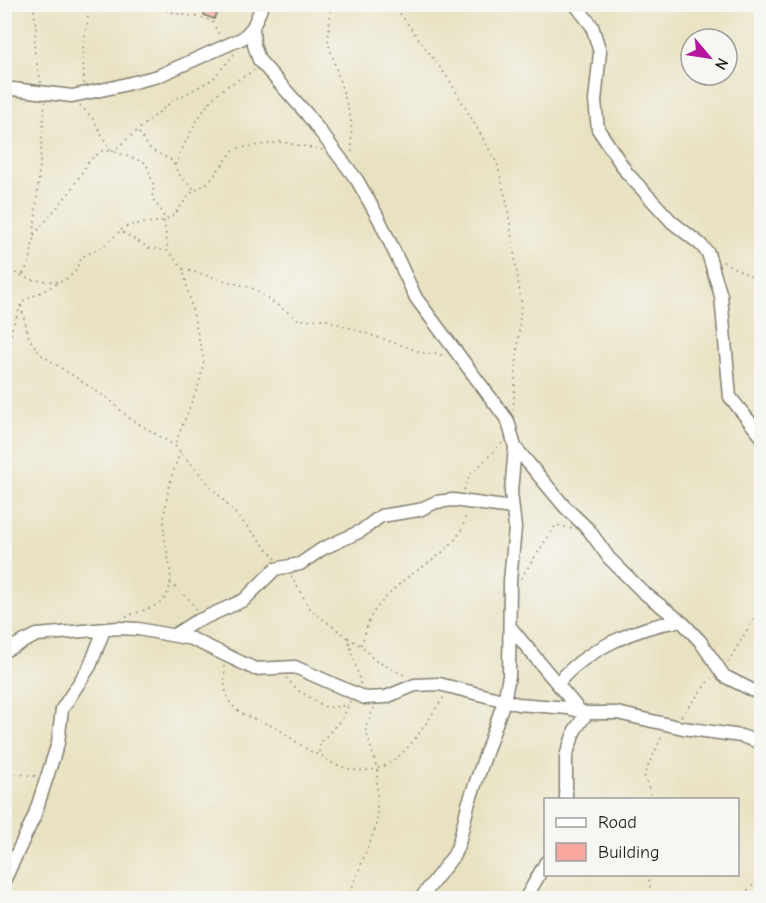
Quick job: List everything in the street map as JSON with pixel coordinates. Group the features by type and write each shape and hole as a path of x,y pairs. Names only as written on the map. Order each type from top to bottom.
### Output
{"street":[{"path":"4,88 72,96 158,76 243,38 253,27 263,4"},
{"path":"574,4 592,26 600,52 595,101 598,129 627,173 672,222 700,244 710,257 721,296 730,397 738,410 762,436"},
{"path":"253,27 256,52 262,64 351,171 376,211 416,297 512,431 515,447 512,508 515,528 510,581 509,676 504,701 468,805 459,843 454,855 421,898"},
{"path":"515,447 565,507 577,516 609,558 643,592 680,621 712,655 724,676 762,694"},
{"path":"174,635 193,623 244,600 275,569 300,564 322,549 361,531 381,516 419,510 436,502 465,501 512,508"},
{"path":"558,683 582,660 642,627 680,621"},
{"path":"4,651 37,635 128,628 192,639 255,669 295,667 356,699 380,699 415,685 452,687 504,701 617,713 667,725 741,736 762,743"},
{"path":"511,628 583,711"},
{"path":"4,881 26,836 47,778 58,743 62,709 90,666 104,630"},
{"path":"566,798 566,756 583,711"},
{"path":"531,896 544,867"}],"path":[{"path":"23,274 30,261 34,234 44,92 33,48 36,18 33,4"},
{"path":"84,92 83,49 90,4"},
{"path":"156,4 174,14 198,16 212,21 218,30 223,48"},
{"path":"331,4 328,42 351,119 351,171"},
{"path":"361,645 374,611 402,581 424,568 458,536 464,524 464,489 469,476 512,431 520,301 507,203 496,163 450,81 393,4"},
{"path":"112,152 171,102 213,79 243,38"},
{"path":"175,165 185,142 208,105 220,91 262,64"},
{"path":"72,96 94,120 107,148 112,152"},
{"path":"138,132 152,150 175,165 181,177 196,190"},
{"path":"4,370 12,329 22,302 75,272 82,257 104,246 129,225 163,221 175,214 190,194 210,181 239,148 282,142 337,153"},
{"path":"34,234 69,193 95,154 103,150 147,163 154,186 152,198 163,213 168,251 183,269 204,361 200,381 174,445"},
{"path":"120,231 148,248 168,251"},
{"path":"710,257 762,282"},
{"path":"4,261 13,272"},
{"path":"183,269 252,288 299,320 324,319 427,354 436,353 446,357"},
{"path":"4,275 13,272 23,274 33,280 59,282"},
{"path":"21,306 29,338 40,354 110,400 129,418 174,445 229,509 285,567 310,610 361,645 374,660 391,668 415,685"},
{"path":"126,617 163,600 169,589 170,566 164,530 173,468 181,452"},
{"path":"519,583 556,525 564,525 578,532"},
{"path":"321,756 318,749 320,743 356,699 348,638"},
{"path":"221,653 226,694 233,705 247,717 270,725 329,763 351,770 377,768 393,763 403,754 452,687"},
{"path":"272,668 293,683 299,691 327,708 356,699"},
{"path":"348,898 376,824 377,768 365,728 380,699"},
{"path":"652,798 644,775 667,725"},
{"path":"4,771 47,778"},
{"path":"648,876 652,898"},
{"path":"738,898 762,878"}],"building":[{"path":"208,4 219,8 214,19 204,15"}]}
